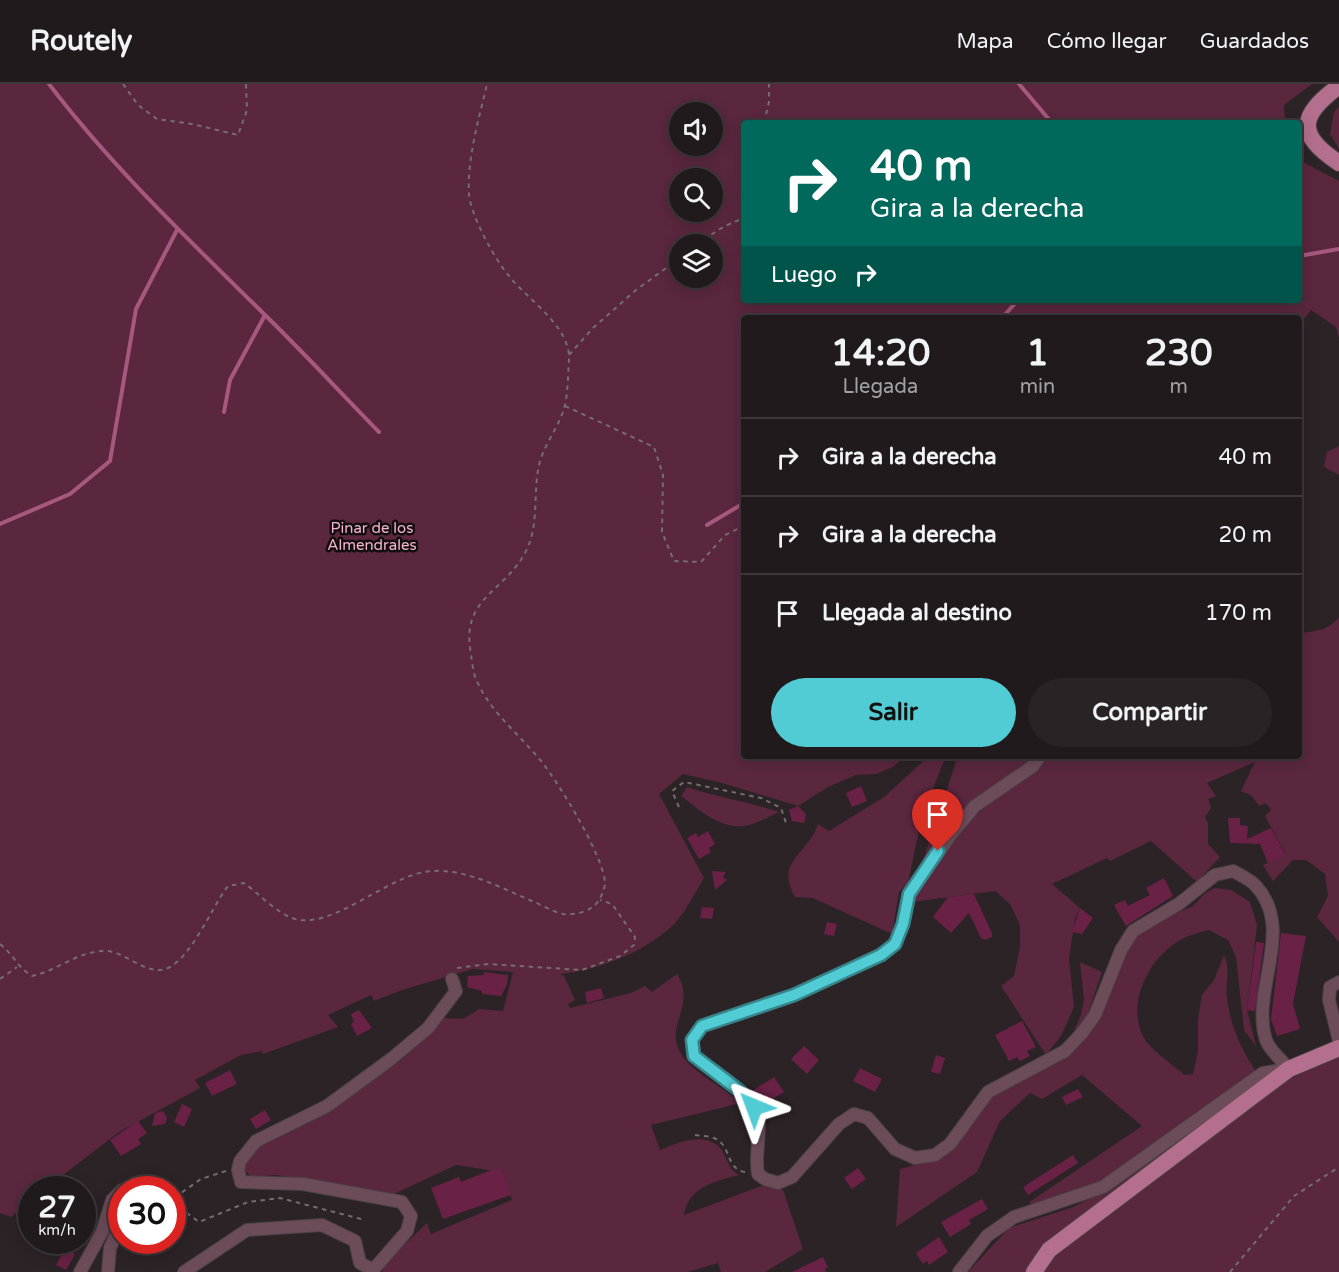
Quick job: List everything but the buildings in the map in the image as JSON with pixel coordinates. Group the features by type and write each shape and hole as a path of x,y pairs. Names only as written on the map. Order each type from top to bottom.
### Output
{"main road":[{"path":"1339,86 1321,99 1309,114 1307,129 1320,150 1339,163"},
{"path":"1034,1272 1049,1250 1289,1069 1339,1048"}],"street":[{"path":"1038,759 1033,766 975,806 952,833 909,894 903,924 895,944 888,950 794,995 702,1026 692,1040 694,1056 740,1091 754,1107 759,1124 758,1174 778,1183 792,1177 839,1124 854,1114 868,1118 895,1149 915,1158 935,1155 950,1144 988,1092 1065,1051 1082,1033 1095,1015 1121,950 1133,931 1180,903 1215,875 1233,871 1256,886 1268,909 1273,938 1261,1017 1266,1042 1289,1069"},
{"path":"184,1272 247,1230 322,1225 355,1241 359,1267 373,1271 407,1231 411,1216 402,1202 303,1184 241,1182 238,1170 240,1161 256,1141 327,1106 428,1028 456,991 452,979"},
{"path":"1339,981 1330,987 1329,1000 1339,1041"},
{"path":"959,1272 987,1236 1014,1217 1103,1186 1263,1073 1289,1069"},
{"path":"80,1272 102,1232 108,1213"},
{"path":"108,1272 110,1254"}],"path":[{"path":"123,84 138,105 157,119 192,124 238,135 247,110 246,84"},
{"path":"0,944 17,966 32,976 51,972 81,955 102,950 116,953 157,970 175,966 191,947 215,902 228,886 244,883 291,918 303,920 319,919 348,908 402,878 422,871 460,873 491,883 561,914 580,913 593,907 599,900 605,885 599,861 560,788 543,763 486,698 475,678 468,639 470,621 476,609 510,572 527,549 534,521 534,492 540,461 565,406 569,356 562,333 507,274 474,214 469,195 473,150 487,84"},
{"path":"765,120 769,102 769,84"},
{"path":"712,234 741,219"},
{"path":"569,356 593,328 636,290 669,266"},
{"path":"565,406 654,447 663,475 662,532 674,561 701,562 725,535 741,527"},
{"path":"679,807 672,791 684,782 761,798 781,808 786,823"},
{"path":"452,979 445,977 444,970 488,964 582,970 620,956 634,945 635,937 612,903 599,900"},
{"path":"0,979 17,966"},
{"path":"695,1135 716,1139 726,1148 730,1163 738,1171 758,1174"},
{"path":"1230,1272 1294,1196 1339,1167"},
{"path":"238,1170 201,1179 181,1193 184,1211 199,1222 248,1202 280,1198 361,1219"}],"green space":[{"name":"Pinar de los Almendrales","path":"0,84 1312,84 1284,105 1285,120 741,120 741,303 1302,303 1302,162 1339,181 1339,338 1336,327 1311,310 1302,321 1302,315 741,315 741,759 902,759 893,767 876,774 856,775 828,787 798,806 683,774 659,794 704,878 680,917 670,928 646,946 604,965 560,974 564,976 575,1000 568,1004 570,1008 631,993 645,986 652,992 677,974 684,997 677,1026 677,1046 688,1063 741,1103 651,1125 660,1150 690,1140 706,1140 720,1148 730,1166 739,1175 713,1183 697,1192 687,1205 684,1215 764,1185 783,1190 803,1249 765,1272 721,1272 718,1263 688,1272 382,1272 386,1262 427,1223 431,1234 512,1200 502,1169 495,1171 456,1165 394,1194 276,1175 252,1177 244,1170 245,1161 262,1144 359,1090 400,1061 444,1018 463,1019 479,1009 503,1011 513,972 473,969 402,990 374,1001 371,995 328,1015 338,1027 263,1054 262,1051 241,1055 195,1080 200,1088 119,1132 62,1176 18,1176 18,1211 11,1217 0,1213"},
{"path":"1339,107 1339,149 1330,134 1334,112"},
{"path":"1339,446 1339,475 1324,467 1327,452"},
{"path":"1339,617 1339,942 1317,917 1328,896 1325,874 1306,860 1293,860 1273,881 1263,865 1286,854 1265,816 1271,810 1266,803 1259,806 1252,796 1241,791 1255,762 1207,783 1216,796 1208,799 1211,808 1205,817 1208,823 1208,844 1220,857 1197,882 1151,841 1110,861 1107,858 1052,884 1080,908 1075,918 1069,959 1074,1007 1061,1036 1046,1055 1001,986 1014,976 1020,947 1020,925 1010,904 995,891 912,902 936,865 972,819 1026,779 1045,759 1302,759 1302,633 1326,628"},
{"path":"926,759 945,759 922,816 908,883 899,892 892,934 813,898 795,897 788,874 795,858 808,843 818,824 829,831 884,797"},
{"path":"957,759 1031,759 970,804 922,863"},
{"path":"687,787 779,812 748,825 726,824 710,817 681,796"},
{"path":"1215,888 1231,890 1250,902 1257,925 1247,1010 1256,1046 1244,1030 1236,957 1228,940 1209,930 1186,937 1174,944 1152,966 1140,994 1137,1009 1139,1024 1144,1038 1157,1052 1185,1075 1193,1074 1198,1051 1198,1019 1202,995 1214,980 1224,955 1227,965 1228,1008 1241,1045 1256,1072 1111,1176 1067,1197 1033,1204 1028,1203 1142,1126 1082,1075 1042,1099 1030,1093 1000,1121 977,1172 896,1227 900,1169 945,1157 981,1105 999,1090 1080,1041 1120,960 1136,936 1169,916 1193,906 1205,893"},
{"path":"1080,962 1102,972 1086,1020 1070,1040 1081,1015 1084,999"},
{"path":"1339,1056 1339,1272 968,1272 1009,1228 1073,1207 1108,1189 1263,1078 1275,1086"}],"waterway":[{"path":"49,84 99,145 152,203 379,432"},
{"path":"1019,84 1049,120"},
{"path":"0,524 70,494 110,461 136,309 177,230"},
{"path":"1302,255 1339,249"},
{"path":"1005,315 1015,303"},
{"path":"224,412 230,380 265,315"},
{"path":"707,525 741,505"}],"route":[{"path":"754,1107 740,1091 694,1056 692,1040 702,1026 794,995 831,976 881,955 895,944 903,924 909,894 938,851"}]}
